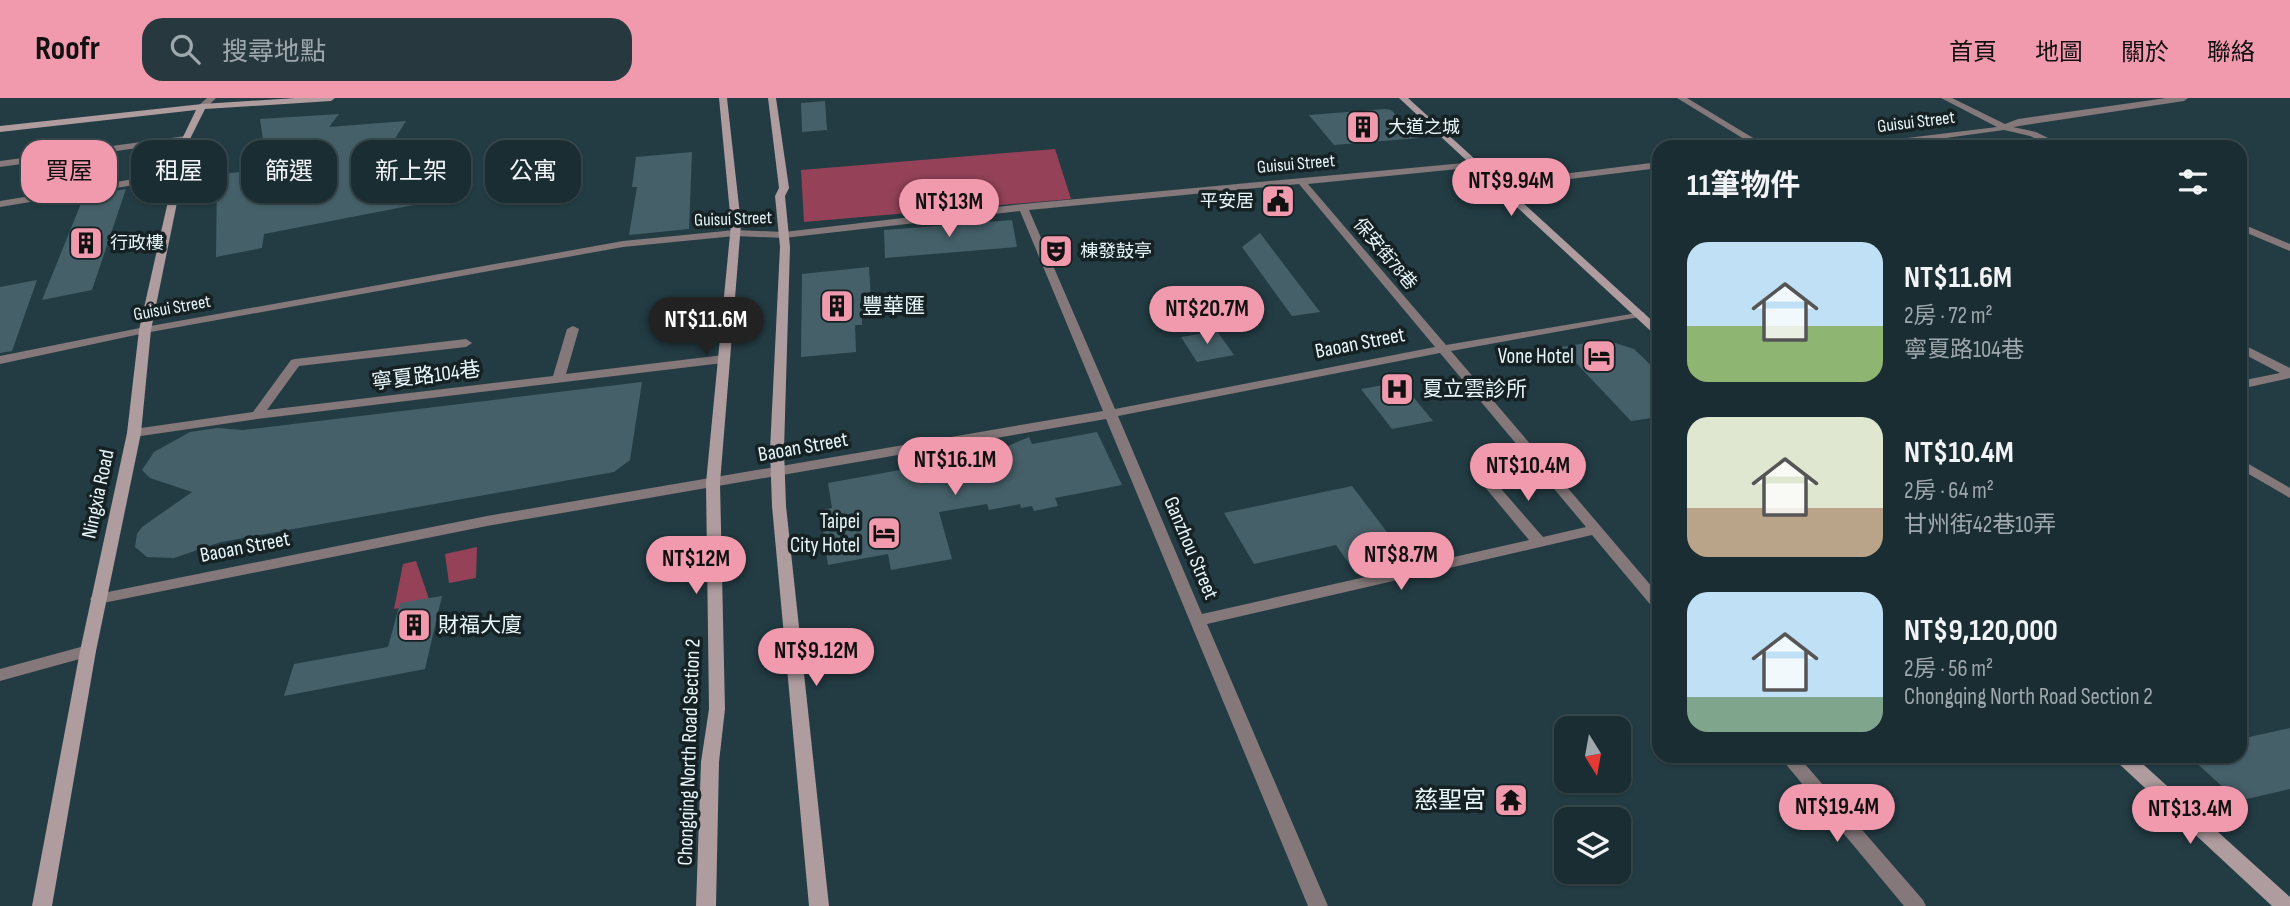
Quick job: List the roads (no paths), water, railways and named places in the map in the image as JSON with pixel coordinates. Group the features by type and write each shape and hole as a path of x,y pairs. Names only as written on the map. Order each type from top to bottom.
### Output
{"main road":[{"path":"0,129 202,107 331,98"},
{"name":"Chongqing North Road Section 2","path":"706,906 710,761 717,709 712,483 735,233 735,192 726,146 723,98"},
{"path":"772,98 783,188 780,195 784,234 777,450 779,506 819,906"},
{"path":"1403,98 1652,326"},
{"name":"Ningxia Road","path":"186,139 202,107"},
{"name":"Ningxia Road","path":"41,906 98,599 134,433 145,330 174,203"},
{"path":"2130,763 2286,906"}],"street":[{"name":"Ningxia Road","path":"202,107 212,98"},
{"path":"1681,98 1751,140"},
{"path":"1945,98 2007,128 2046,140"},
{"name":"Guisui Street","path":"1923,140 2007,128 2018,122 2185,98"},
{"path":"0,164 186,139"},
{"name":"Guisui Street","path":"0,360 145,330 623,244 735,233 784,234 1023,207 1475,165"},
{"path":"1498,185 1652,166"},
{"name":"保安街78巷","path":"1301,181 1652,597"},
{"path":"0,204 131,182"},
{"name":"Ganzhou Street","path":"1023,207 1318,906"},
{"path":"2247,229 2290,248"},
{"name":"Baoan Street","path":"98,599 487,522 1111,414 1442,349 1639,314"},
{"path":"558,380 573,329"},
{"path":"257,415 295,363 466,343"},
{"path":"2247,351 2290,373"},
{"name":"寧夏路104巷","path":"134,433 257,415 723,359"},
{"path":"2247,383 2290,373"},
{"path":"2247,467 2290,494"},
{"path":"1491,486 1539,542"},
{"path":"1198,620 1595,530"},
{"path":"0,675 88,651"},
{"path":"1794,763 1916,906"}],"place":[{"name":"大道之城","path":"1363,127"},
{"name":"平安居","path":"1278,201"},
{"name":"行政樓","path":"86,243"},
{"name":"棟發鼓亭","path":"1056,251"},
{"name":"豐華匯","path":"837,306"},
{"name":"Vone Hotel","path":"1599,356"},
{"name":"夏立雲診所","path":"1397,389"},
{"name":"Taipei City Hotel","path":"884,533"},
{"name":"財福大廈","path":"414,625"},
{"name":"慈聖宮","path":"1511,800"}]}
